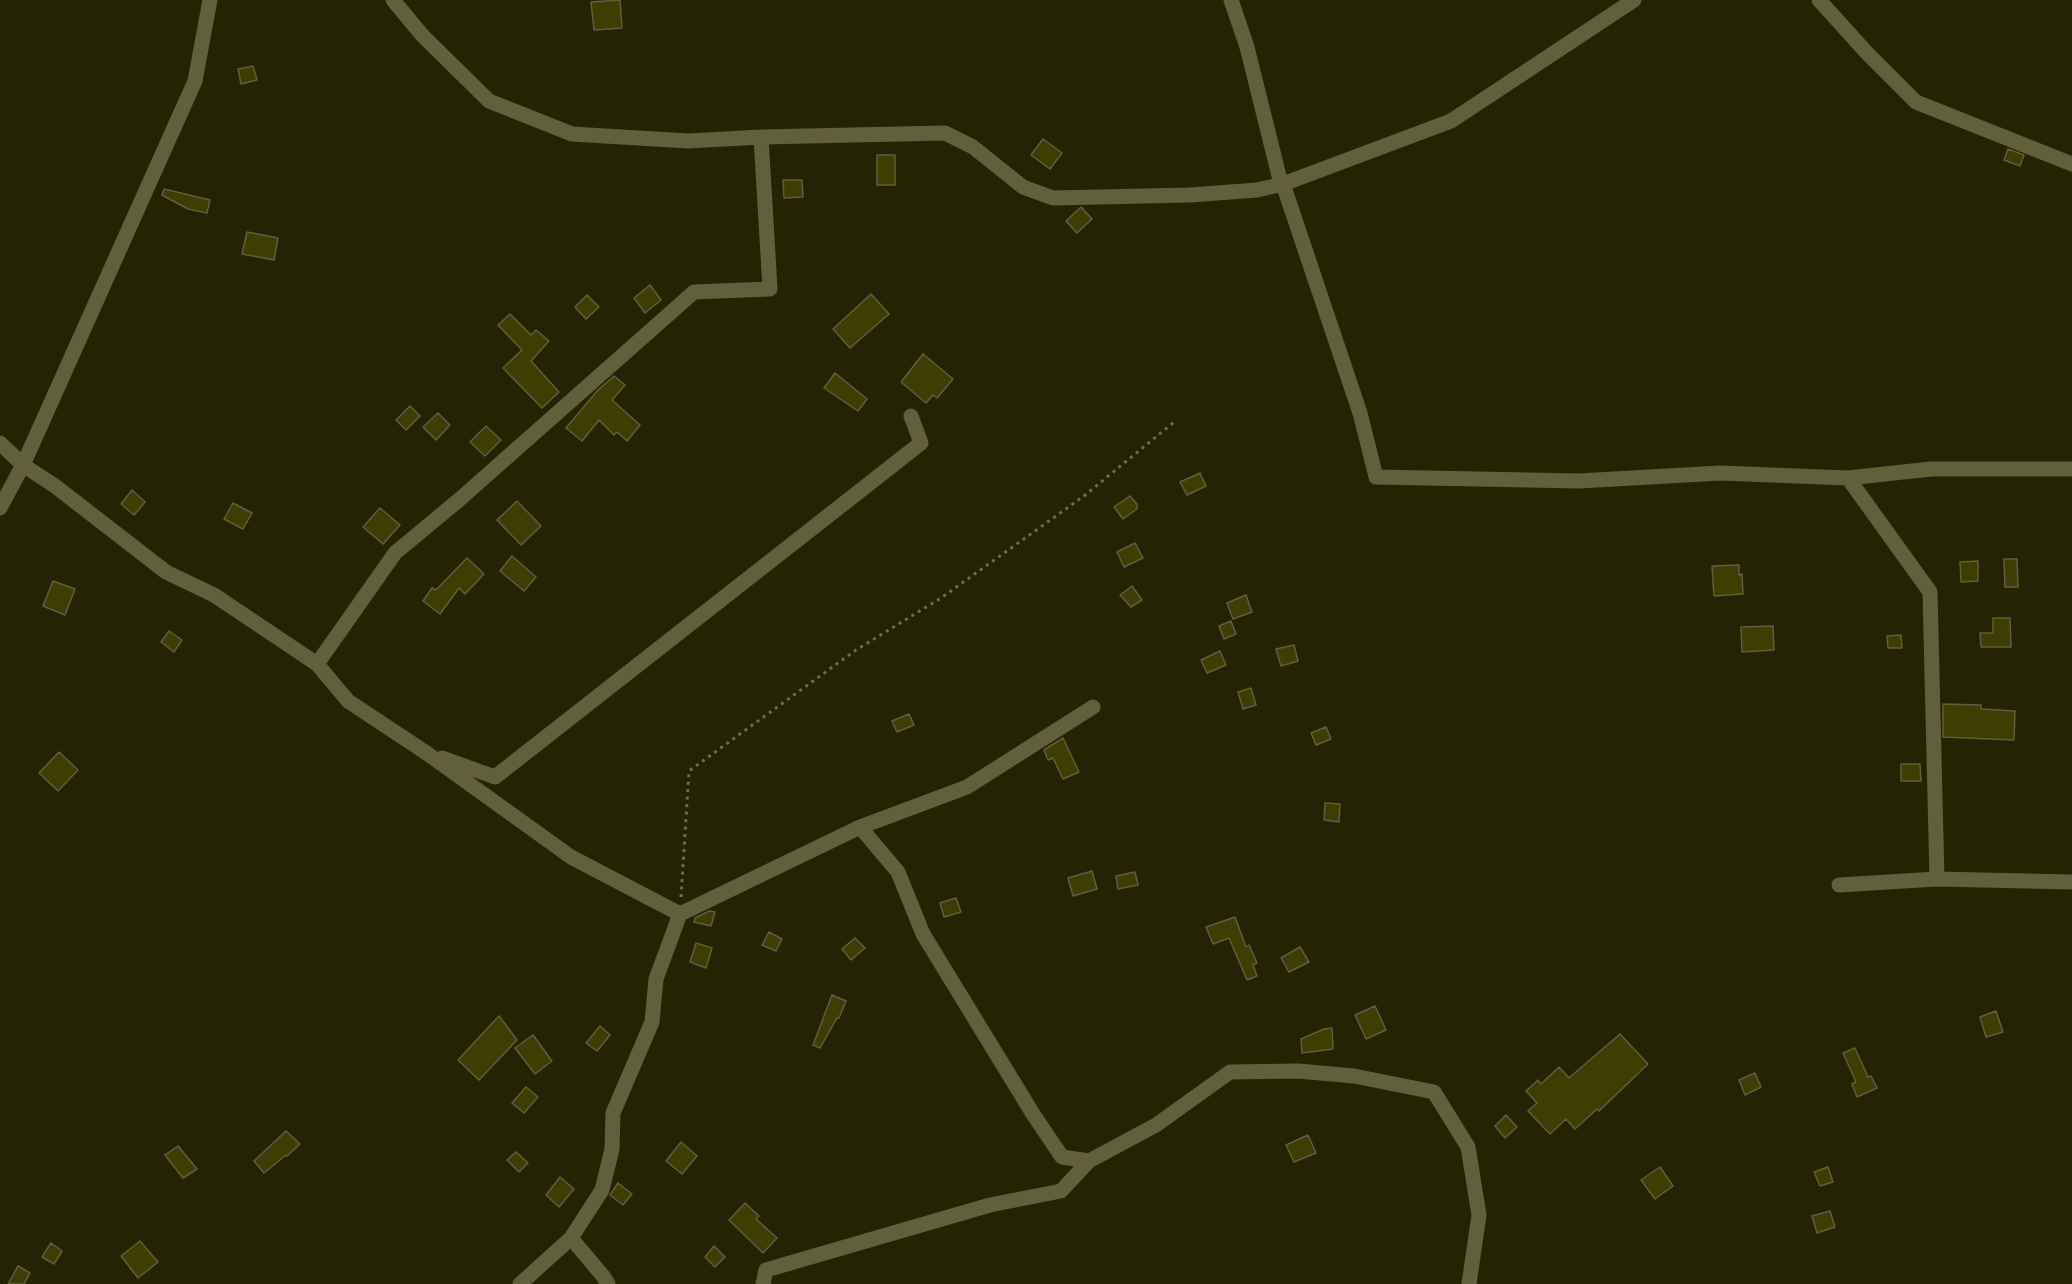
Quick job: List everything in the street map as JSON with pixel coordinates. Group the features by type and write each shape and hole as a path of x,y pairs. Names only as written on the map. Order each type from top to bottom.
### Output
{"street":[{"path":"0,508 23,465 195,81 210,0"},
{"path":"393,0 422,35 489,101 572,134 688,141 945,133 973,147 1023,187 1053,198 1190,195 1257,190 1283,184 1451,122 1634,0"},
{"path":"1231,0 1247,47 1279,176 1360,412 1376,477 1579,481 1720,473 1848,478 1931,469 2072,469"},
{"path":"1819,0 1916,102 2072,164"},
{"path":"317,664 395,553 460,499 693,292 770,289 761,137"},
{"path":"425,752 495,777 921,443 911,416"},
{"path":"0,443 23,465 55,486 166,572 214,595 317,664 348,701 425,752 571,857 680,914"},
{"path":"1848,478 1930,592 1937,879"},
{"path":"520,1284 571,1238 602,1190 612,1149 613,1113 652,1022 656,979 680,914 861,827 967,788 1093,707"},
{"path":"861,827 898,872 923,934 1033,1114 1062,1157 1089,1161"},
{"path":"1839,885 1937,879 2072,882"},
{"path":"763,1284 766,1270 990,1205 1061,1191 1089,1161 1156,1125 1230,1072 1298,1071 1354,1076 1434,1092 1468,1147 1479,1215 1469,1284"},
{"path":"571,1238 608,1284"}],"path":[{"path":"680,914 689,771 856,650 941,598 1084,496 1174,423"}],"building":[{"path":"620,0 622,28 594,30 591,2"},
{"path":"253,66 257,80 241,84 238,69"},
{"path":"1043,139 1062,153 1050,169 1031,155"},
{"path":"2008,149 2024,155 2020,166 2004,160"},
{"path":"877,155 895,155 895,185 877,185"},
{"path":"783,180 802,180 803,197 784,198"},
{"path":"164,189 210,200 207,213 188,209 162,195"},
{"path":"1081,207 1092,219 1077,233 1066,221"},
{"path":"247,232 278,238 274,260 242,254"},
{"path":"650,285 661,300 645,313 634,298"},
{"path":"871,294 889,314 850,348 833,329"},
{"path":"587,295 599,307 586,319 575,307"},
{"path":"510,314 531,335 536,330 549,341 531,361 559,392 542,408 503,368 522,350 498,325"},
{"path":"923,354 953,379 937,398 933,395 926,403 901,382"},
{"path":"835,373 867,399 858,411 824,388"},
{"path":"614,376 625,385 612,400 640,425 627,441 617,432 614,435 599,420 582,441 566,428 598,390"},
{"path":"410,406 420,416 406,430 396,420"},
{"path":"438,413 450,425 436,440 423,427"},
{"path":"486,426 501,440 485,456 470,442"},
{"path":"1200,473 1206,486 1187,495 1180,482"},
{"path":"132,490 145,502 134,515 121,504"},
{"path":"1130,496 1137,504 1137,509 1123,519 1114,507"},
{"path":"517,501 541,526 521,545 497,520"},
{"path":"233,503 252,513 243,529 224,519"},
{"path":"380,508 400,525 383,544 363,527"},
{"path":"1135,543 1143,558 1124,567 1117,552"},
{"path":"512,556 536,577 524,591 500,571"},
{"path":"467,558 484,574 465,594 459,588 440,614 423,601 432,588 436,590"},
{"path":"2004,559 2017,559 2018,587 2005,587"},
{"path":"1978,561 1978,581 1961,582 1960,562"},
{"path":"1739,565 1743,594 1714,596 1712,566"},
{"path":"53,581 75,589 65,615 43,606"},
{"path":"1132,586 1142,600 1131,607 1120,595"},
{"path":"1246,595 1252,612 1233,619 1227,603"},
{"path":"1993,618 2010,618 2011,647 1981,647 1980,633 1993,633"},
{"path":"1231,621 1236,634 1224,639 1219,626"},
{"path":"1773,626 1774,650 1742,652 1741,627"},
{"path":"169,631 182,640 174,652 161,642"},
{"path":"1901,635 1902,648 1888,648 1887,636"},
{"path":"1294,645 1298,661 1281,666 1276,649"},
{"path":"1220,651 1226,665 1207,673 1201,660"},
{"path":"1251,688 1256,705 1243,709 1238,692"},
{"path":"1943,704 1981,705 1981,709 2015,711 2014,740 1943,737"},
{"path":"909,714 914,725 897,732 892,721"},
{"path":"1326,727 1331,739 1316,745 1311,733"},
{"path":"1063,738 1079,772 1063,779 1053,758 1048,760 1044,750"},
{"path":"59,752 78,770 58,791 39,773"},
{"path":"1901,764 1920,764 1921,781 1901,781"},
{"path":"1325,803 1340,804 1339,822 1324,820"},
{"path":"1092,871 1097,889 1073,896 1068,878"},
{"path":"1135,872 1138,885 1118,889 1116,876"},
{"path":"956,898 961,912 944,917 940,903"},
{"path":"709,911 715,912 711,926 694,922 695,918"},
{"path":"1235,917 1246,947 1249,945 1257,963 1253,965 1257,976 1247,980 1229,938 1213,944 1206,927"},
{"path":"769,932 782,939 776,951 762,945"},
{"path":"855,938 865,948 851,960 842,949"},
{"path":"696,943 712,948 706,968 690,962"},
{"path":"1300,947 1309,962 1289,972 1281,958"},
{"path":"832,995 846,1001 839,1018 820,1048 813,1045"},
{"path":"1375,1006 1386,1030 1366,1039 1355,1015"},
{"path":"1996,1011 2003,1032 1986,1037 1980,1017"},
{"path":"499,1016 517,1040 479,1080 458,1060"},
{"path":"600,1026 610,1035 597,1051 586,1043"},
{"path":"1332,1028 1333,1049 1302,1053 1301,1039"},
{"path":"1620,1034 1648,1064 1599,1111 1597,1109 1575,1129 1566,1119 1550,1134 1528,1111 1537,1103 1526,1091 1538,1080 1541,1084 1559,1067 1569,1078"},
{"path":"533,1035 552,1061 535,1074 515,1048"},
{"path":"1855,1048 1868,1077 1871,1076 1877,1088 1857,1097 1852,1084 1856,1082 1843,1053"},
{"path":"1755,1073 1761,1087 1745,1095 1739,1080"},
{"path":"526,1087 538,1097 524,1113 512,1103"},
{"path":"1506,1115 1517,1127 1505,1138 1495,1126"},
{"path":"286,1131 300,1144 264,1173 254,1161"},
{"path":"1308,1135 1316,1153 1294,1162 1286,1145"},
{"path":"681,1142 697,1156 682,1174 666,1161"},
{"path":"178,1146 197,1169 183,1178 165,1155"},
{"path":"516,1152 528,1163 519,1172 507,1160"},
{"path":"1660,1167 1673,1186 1655,1199 1641,1180"},
{"path":"1828,1167 1833,1182 1820,1186 1814,1172"},
{"path":"560,1177 574,1189 559,1207 546,1195"},
{"path":"618,1183 632,1194 623,1205 610,1195"},
{"path":"745,1203 759,1216 756,1219 777,1238 763,1253 729,1220"},
{"path":"1830,1211 1835,1227 1817,1233 1812,1216"},
{"path":"140,1241 158,1262 138,1278 121,1256"},
{"path":"51,1243 62,1251 54,1264 42,1257"},
{"path":"714,1246 725,1257 715,1267 705,1257"},
{"path":"18,1266 30,1273 24,1284 8,1284"}]}
